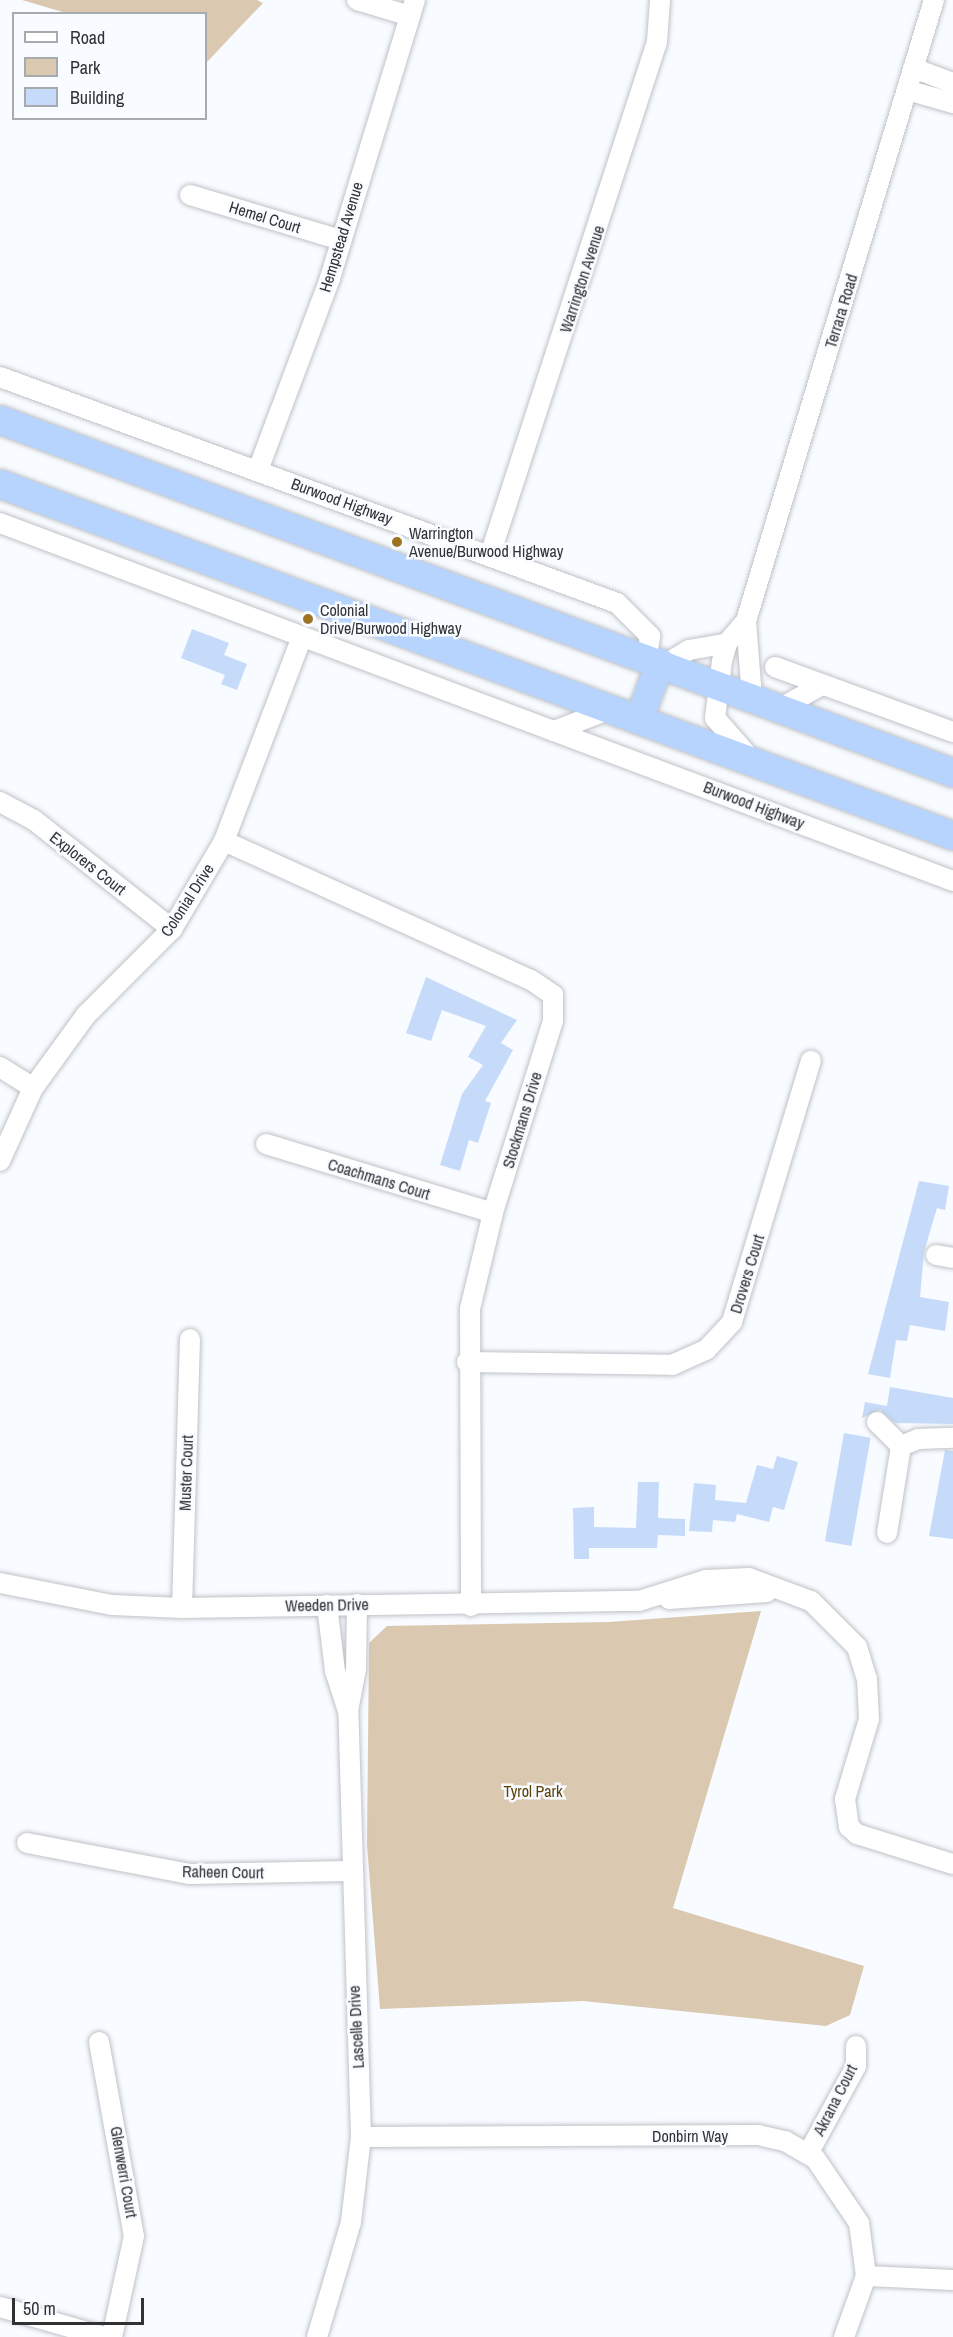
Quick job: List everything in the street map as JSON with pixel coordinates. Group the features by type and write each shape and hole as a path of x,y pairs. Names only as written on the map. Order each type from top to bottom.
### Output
{"highway":[{"path":"0,420 953,773"},
{"path":"0,484 953,836"},
{"path":"639,720 657,662"}],"street":[{"path":"357,0 412,8"},
{"name":"Warrington Avenue","path":"490,555 657,42 660,0"},
{"name":"Terrara Road","path":"752,698 746,621 934,0"},
{"name":"Hempstead Avenue","path":"258,470 341,240 412,8"},
{"path":"913,68 953,83"},
{"path":"907,90 953,103"},
{"name":"Hemel Court","path":"190,195 341,240"},
{"name":"Burwood Highway","path":"0,377 490,555 628,609 650,636 657,662"},
{"name":"Burwood Highway","path":"0,523 953,881"},
{"name":"Terrara Road","path":"746,621 727,643 717,685 715,718 752,760"},
{"name":"Colonial Drive","path":"0,1161 33,1088 86,1016 172,929 224,841 302,637"},
{"path":"657,662 689,650 727,643"},
{"path":"775,667 953,732"},
{"path":"779,708 822,685"},
{"path":"554,731 611,709"},
{"name":"Explorers Court","path":"0,802 34,820 172,929"},
{"name":"Stockmans Drive","path":"224,841 531,980 553,995 553,1021 477,1268 467,1362 471,1606"},
{"name":"Drovers Court","path":"467,1362 672,1365 706,1350 732,1322 811,1061"},
{"path":"0,1067 33,1088"},
{"name":"Coachmans Court","path":"266,1144 493,1213"},
{"name":"Muster Court","path":"182,1608 190,1339"},
{"path":"876,1422 901,1446"},
{"path":"901,1446 918,1439 953,1438"},
{"path":"887,1533 901,1446"},
{"name":"Weeden Drive","path":"0,1583 112,1605 182,1608 357,1604 471,1606 655,1598 735,1577 797,1595 845,1630 867,1678 869,1719 845,1806 849,1827 857,1834 953,1864"},
{"name":"Lascelle Drive","path":"317,2337 351,2222 361,2137 350,1871 348,1711 356,1669 357,1604"},
{"name":"Lascelle Drive","path":"327,1605 335,1671 348,1711"},
{"name":"Raheen Court","path":"27,1843 190,1874 350,1871"},
{"name":"Glenwerri Court","path":"99,2042 134,2236 112,2337"},
{"name":"Akrana Court","path":"809,2152 856,2066 856,2046"},
{"name":"Donbirn Way","path":"361,2137 758,2135 809,2152"},
{"path":"809,2152 859,2223 866,2276 844,2337"},
{"path":"866,2276 953,2280"},
{"path":"0,2307 104,2337"}],"green space":[{"path":"22,0 257,0 263,3 207,62 207,12 63,12"},
{"name":"Tyrol Park","path":"761,1611 673,1908 864,1966 850,2015 826,2026 583,2001 380,2009 367,1845 369,1643 387,1626 609,1622"}],"building":[{"path":"192,629 229,643 224,655 247,664 237,690 221,684 225,675 181,658"},
{"path":"426,977 517,1020 501,1043 513,1050 485,1101 491,1103 478,1143 469,1140 460,1171 440,1165 462,1094 483,1065 468,1057 486,1026 442,1010 431,1041 406,1033"},
{"path":"919,1181 949,1186 945,1210 937,1208 924,1252 920,1297 949,1302 945,1331 910,1325 907,1341 896,1340 890,1378 868,1374"},
{"path":"890,1387 953,1398 953,1424 895,1423 880,1410 862,1418 865,1402 887,1406"},
{"path":"844,1433 871,1438 851,1546 825,1541"},
{"path":"945,1450 953,1451 953,1539 929,1536"},
{"path":"777,1456 798,1462 784,1510 773,1507 769,1522 737,1514 735,1522 713,1520 712,1532 689,1531 694,1483 716,1485 715,1500 746,1503 757,1465 773,1469"},
{"path":"638,1482 659,1482 658,1518 685,1519 685,1536 658,1535 657,1548 589,1548 589,1559 574,1559 573,1508 594,1507 594,1527 636,1528"}],"place":[{"name":"Warrington Avenue/Burwood Highway","path":"397,542"},
{"name":"Colonial Drive/Burwood Highway","path":"308,619"}]}
